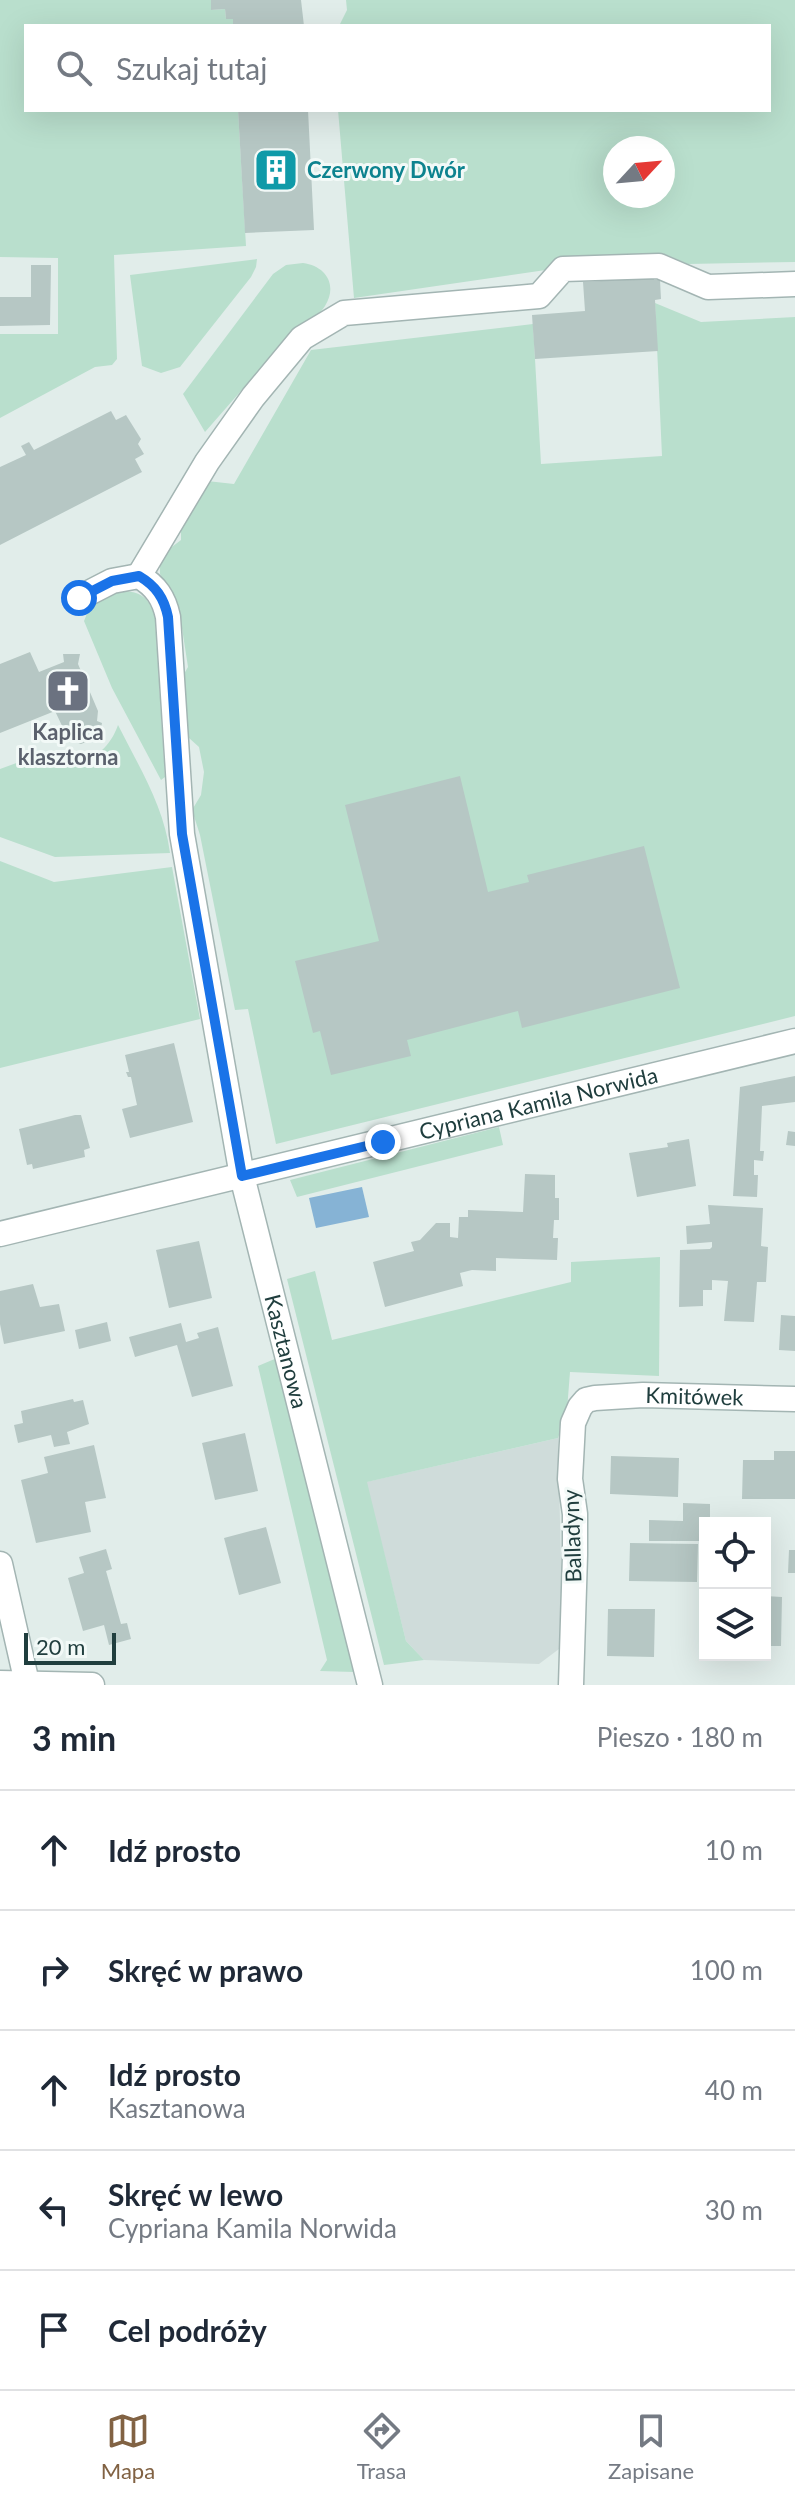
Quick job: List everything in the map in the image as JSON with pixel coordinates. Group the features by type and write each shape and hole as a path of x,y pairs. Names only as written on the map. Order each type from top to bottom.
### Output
{"street":[{"path":"79,598 112,581 139,576 207,462 253,397 302,338 344,313 539,296 563,269 659,266 708,287 795,284"},
{"name":"Kasztanowa","path":"139,576 156,589 168,617 182,834 242,1176 370,1685"},
{"name":"Cypriana Kamila Norwida","path":"0,1234 795,1041"},
{"name":"Kmitówek","path":"595,1398 643,1395 795,1399"},
{"name":"Balladyny","path":"571,1685 575,1555 575,1514 570,1479 573,1423 586,1400 595,1398"},
{"path":"0,1564 27,1683"},
{"path":"0,1683 92,1685"}],"shaded area":[{"path":"558,1438 563,1646 539,1664 424,1660 406,1641 366,1482"}],"green space":[{"path":"0,0 211,0 211,10 225,9 226,19 233,19 233,24 24,24 24,112 238,112 246,246 114,255 117,359 112,365 95,367 0,418 0,334 58,334 58,258 0,257"},
{"path":"346,0 795,0 795,262 688,264 662,253 354,298 338,112 771,112 771,24 340,24 347,10"},
{"path":"257,259 251,277 180,367 161,373 142,366 130,275"},
{"path":"303,263 318,268 328,278 330,291 325,306 298,326 205,432 183,394 273,274 286,265"},
{"path":"655,303 701,322 795,317 795,1016 276,1144 248,1009 235,1010 200,835 192,810 201,795 204,772 199,747 189,738 183,710 181,679 188,667 180,615 160,574 160,556 181,540 181,522 207,481 234,484 311,350 533,324 541,464 662,456"},
{"path":"120,591 143,597 155,618 165,777 161,780 112,688 84,621 91,604"},
{"path":"118,725 156,803 170,853 55,857 0,837 0,769 52,750 79,759 94,756 111,740"},
{"path":"0,861 54,882 172,867 200,1019 0,1068"},
{"path":"499,1127 503,1145 297,1197 290,1180"},
{"path":"660,1257 659,1376 570,1372 567,1410 558,1438 367,1482 406,1641 424,1660 384,1665 287,1279 315,1271 332,1340 571,1282 571,1262"},
{"path":"277,1358 354,1672 320,1671 327,1660 258,1366"}],"water":[{"path":"362,1187 369,1217 316,1228 309,1198"}],"building":[{"path":"211,0 301,0 304,24 233,24 233,19 226,19 225,9 211,10"},
{"name":"Czerwony Dwór","path":"238,112 308,112 314,230 245,233"},
{"path":"31,265 51,265 50,325 0,326 0,297 31,297"},
{"path":"660,280 661,299 655,300 658,351 535,359 532,315 585,311 583,282"},
{"path":"111,411 116,420 126,415 141,439 138,444 144,454 135,459 142,472 0,545 0,467 26,455 21,446 29,442 34,450"},
{"path":"30,652 39,672 64,662 63,654 80,654 78,664 98,711 97,721 102,723 96,738 81,744 68,739 70,734 64,730 55,711 0,733 0,664"},
{"path":"460,776 488,892 529,882 527,875 644,846 680,988 522,1028 518,1011 407,1040 411,1056 331,1075 320,1031 313,1033 295,961 379,941 345,805"},
{"path":"174,1043 193,1122 130,1138 122,1109 137,1105 131,1077 126,1072 129,1072 125,1055"},
{"path":"795,1076 795,1102 762,1106 760,1151 764,1151 763,1161 754,1160 754,1175 758,1175 757,1197 733,1196 740,1087"},
{"path":"81,1115 90,1148 84,1150 85,1157 33,1169 32,1164 27,1165 19,1129"},
{"path":"788,1131 795,1132 795,1146 786,1145"},
{"path":"689,1139 696,1186 637,1197 629,1153 668,1147 667,1143"},
{"path":"525,1174 555,1175 559,1220 554,1220 553,1238 558,1238 557,1260 496,1258 496,1271 460,1273 463,1286 385,1307 373,1262 414,1251 411,1242 420,1240 436,1223 450,1223 450,1237 458,1238 459,1217 468,1217 468,1210 523,1212"},
{"path":"708,1205 763,1208 761,1246 768,1247 766,1282 757,1282 754,1322 724,1321 728,1281 712,1280 712,1290 703,1290 703,1306 679,1307 680,1250 712,1247 712,1242 687,1244 686,1226 710,1224"},
{"path":"199,1241 212,1298 169,1308 156,1250"},
{"path":"33,1284 40,1307 59,1304 65,1331 4,1344 0,1324 0,1291"},
{"path":"781,1315 795,1316 795,1351 779,1350"},
{"path":"107,1322 111,1341 79,1349 75,1330"},
{"path":"181,1323 186,1342 199,1338 197,1333 218,1327 233,1386 192,1397 177,1345 135,1357 129,1337"},
{"path":"73,1399 74,1402 83,1400 89,1424 67,1432 70,1444 54,1447 51,1435 18,1443 14,1425 23,1423 21,1411"},
{"path":"245,1433 258,1491 215,1500 202,1443"},
{"path":"94,1445 106,1498 85,1502 91,1532 36,1543 21,1480 48,1473 44,1457"},
{"path":"774,1451 795,1451 795,1499 742,1499 743,1460 774,1460"},
{"path":"611,1456 679,1458 678,1497 610,1494"},
{"path":"683,1503 710,1504 710,1517 699,1517 699,1541 649,1541 649,1520 683,1521"},
{"path":"266,1527 281,1583 239,1595 224,1538"},
{"path":"630,1543 698,1544 697,1582 629,1581"},
{"path":"106,1549 112,1569 106,1571 121,1624 127,1623 131,1639 109,1645 104,1625 83,1631 68,1578 84,1573 79,1557"},
{"path":"789,1550 795,1550 795,1573 788,1573"},
{"path":"771,1596 782,1597 781,1646 771,1646"},
{"path":"608,1609 655,1609 654,1657 607,1656"}],"place":[{"name":"Czerwony Dwór","path":"276,170"},
{"name":"Kaplica klasztorna","path":"68,691"}],"route":[{"path":"79,598 112,581 139,576 156,589 164,602 168,617 182,834 242,1176 383,1142"}]}
